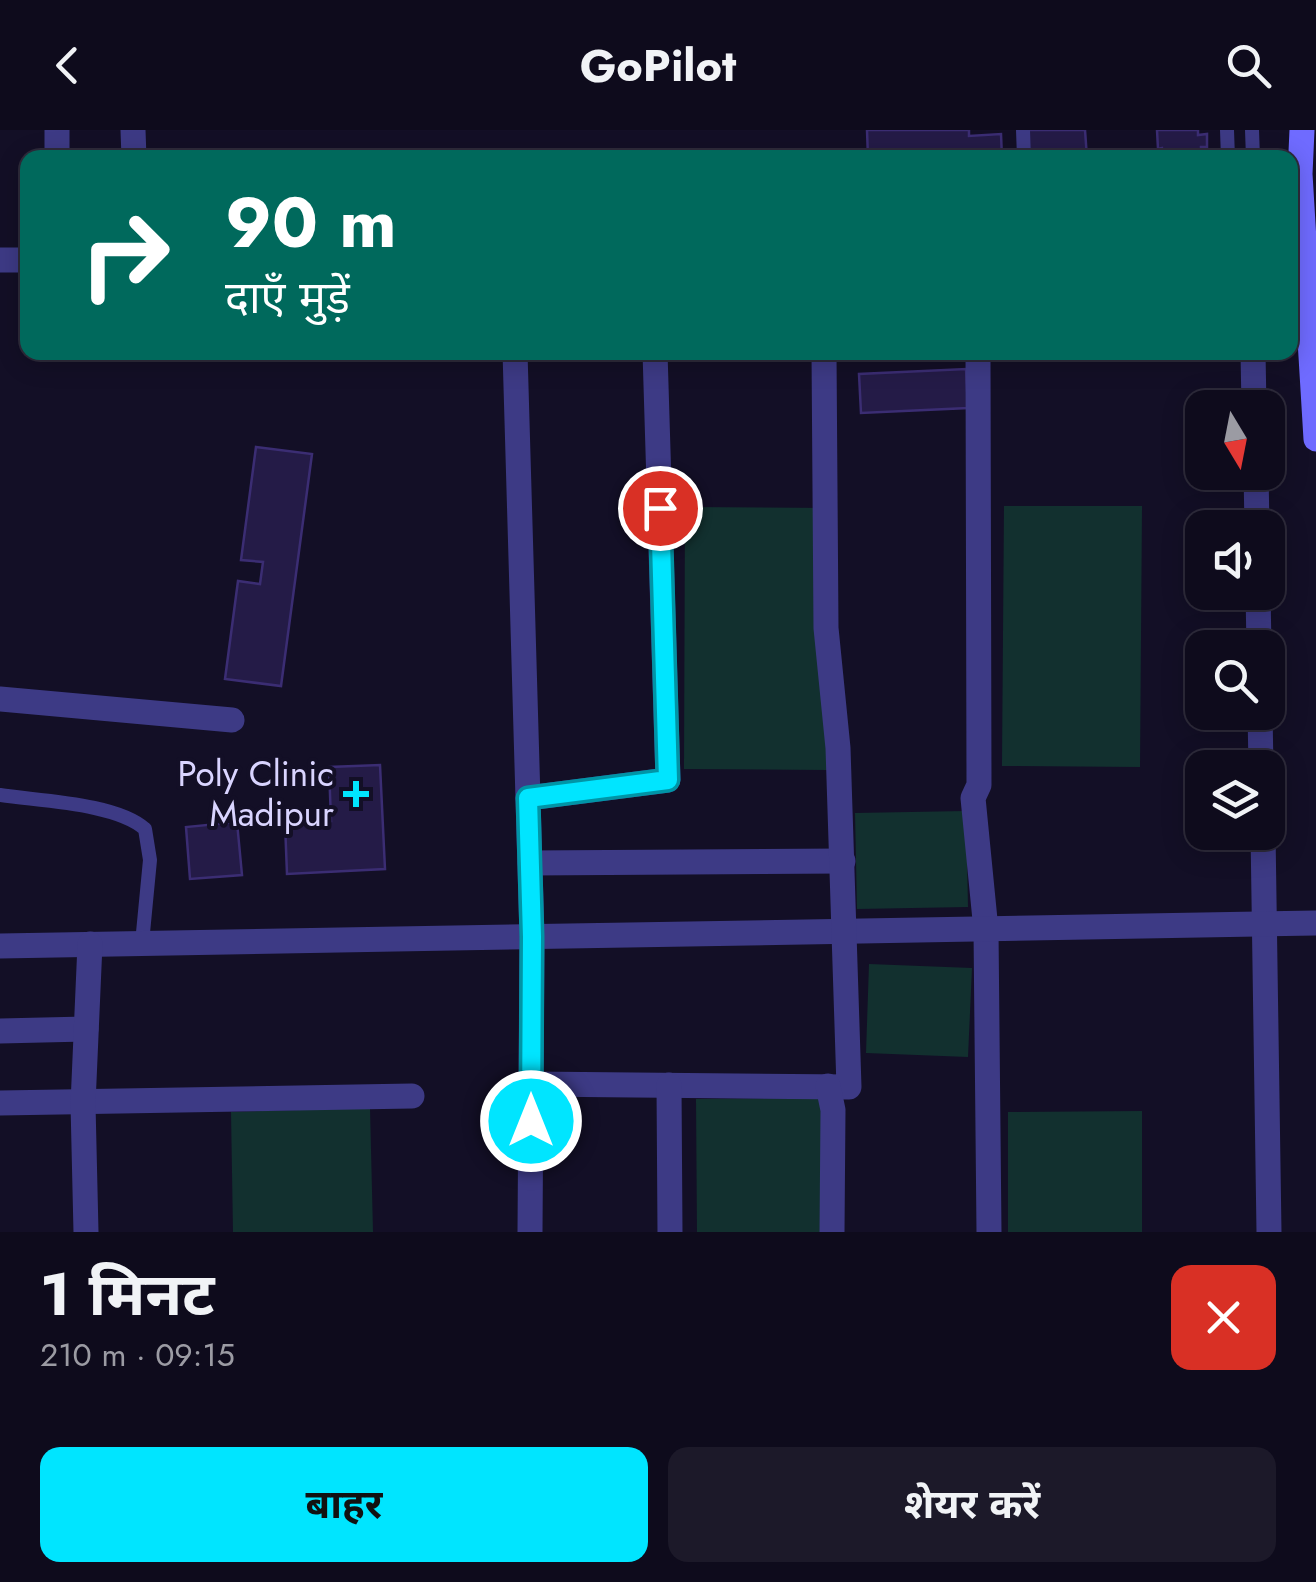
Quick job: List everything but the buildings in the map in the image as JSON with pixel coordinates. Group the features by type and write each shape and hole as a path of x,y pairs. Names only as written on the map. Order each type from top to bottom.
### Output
{"street":[{"path":"1302,130 1308,174 1299,322 1316,439"},
{"path":"516,360 532,937 530,1232"},
{"path":"528,798 668,780 655,360"},
{"path":"531,1084 849,1086 838,748 826,628 824,360"},
{"path":"978,360 979,785 973,798 986,930 989,1232"},
{"path":"1253,360 1254,390"},
{"path":"0,699 232,720"},
{"path":"1262,850 1269,1232"},
{"path":"530,862 843,862"},
{"path":"0,946 1316,923"},
{"path":"86,1232 82,1104 90,944"},
{"path":"0,1031 86,1029"},
{"path":"669,1085 670,1232"},
{"path":"828,1086 834,1110 832,1232"},
{"path":"0,1103 412,1096"}],"lane":[{"path":"0,795 102,811 136,821 145,829 150,860 142,944"}],"green space":[{"path":"1004,506 1142,506 1140,767 1002,766"},
{"path":"685,507 830,508 829,770 684,769"},
{"path":"966,811 968,907 857,909 855,813"},
{"path":"869,964 972,968 968,1057 866,1053"},
{"path":"831,1098 832,1232 697,1232 696,1099"},
{"path":"370,1108 373,1232 233,1232 231,1112"},
{"path":"1142,1111 1142,1232 1008,1232 1008,1112"}],"place":[{"name":"Poly Clinic Madipur","path":"356,794"}],"route":[{"path":"531,1121 528,798 668,780 660,508"}]}
